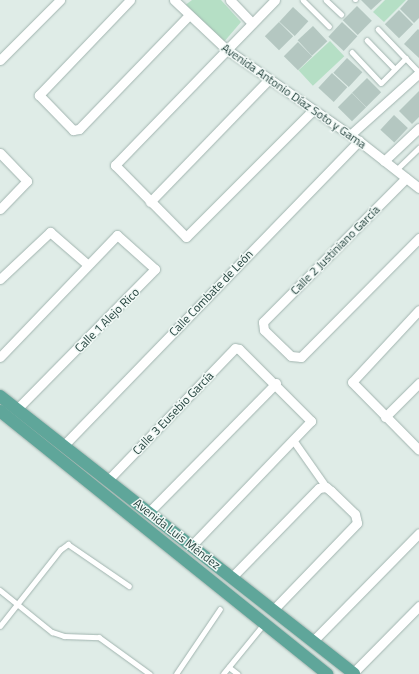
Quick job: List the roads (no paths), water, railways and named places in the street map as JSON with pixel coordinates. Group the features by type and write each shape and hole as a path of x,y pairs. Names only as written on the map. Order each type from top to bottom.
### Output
{"main road":[{"name":"Avenida Luis Méndez","path":"0,396 192,545 353,674"},
{"name":"Avenida Luis Méndez","path":"0,411 327,674"}],"street":[{"path":"0,60 60,0"},
{"path":"130,0 39,95 77,131 189,15"},
{"name":"Avenida Antonio Díaz Soto y Gama","path":"174,0 226,49 359,141 419,188"},
{"path":"230,0 252,23"},
{"path":"275,0 115,165 182,235 191,234 313,110"},
{"path":"350,135 419,72"},
{"path":"150,202 269,79"},
{"path":"384,161 419,128"},
{"name":"Calle Combate de León","path":"64,445 359,141"},
{"path":"0,153 27,180 0,209"},
{"name":"Calle 2 Justiniano García","path":"406,178 264,322 264,330 291,356 301,357 419,238"},
{"path":"0,279 50,232 56,234 87,264 0,357"},
{"name":"Calle 1 Alejo Rico","path":"17,409 154,273 155,269 120,236 113,238 87,264"},
{"path":"419,310 353,377 354,386 419,450"},
{"name":"Calle 3 Eusebio García","path":"108,480 239,349 276,383"},
{"path":"149,512 276,383 311,421 192,545"},
{"path":"385,417 419,383"},
{"path":"273,610 357,523 356,514 326,487 293,440"},
{"path":"232,577 319,488 326,487"},
{"path":"313,641 419,533"},
{"path":"353,674 419,606"}],"lane":[{"path":"303,0 329,26"},
{"path":"326,0 341,14"},
{"path":"378,29 419,72"},
{"path":"367,40 395,69"},
{"path":"352,52 381,83 406,58"},
{"path":"396,170 419,148"},
{"path":"0,626 60,550 68,544 129,586"},
{"path":"0,590 52,632 64,636 99,637 150,674"},
{"path":"176,674 220,609"},
{"path":"223,674 264,624"},
{"path":"229,667 238,674"}]}
